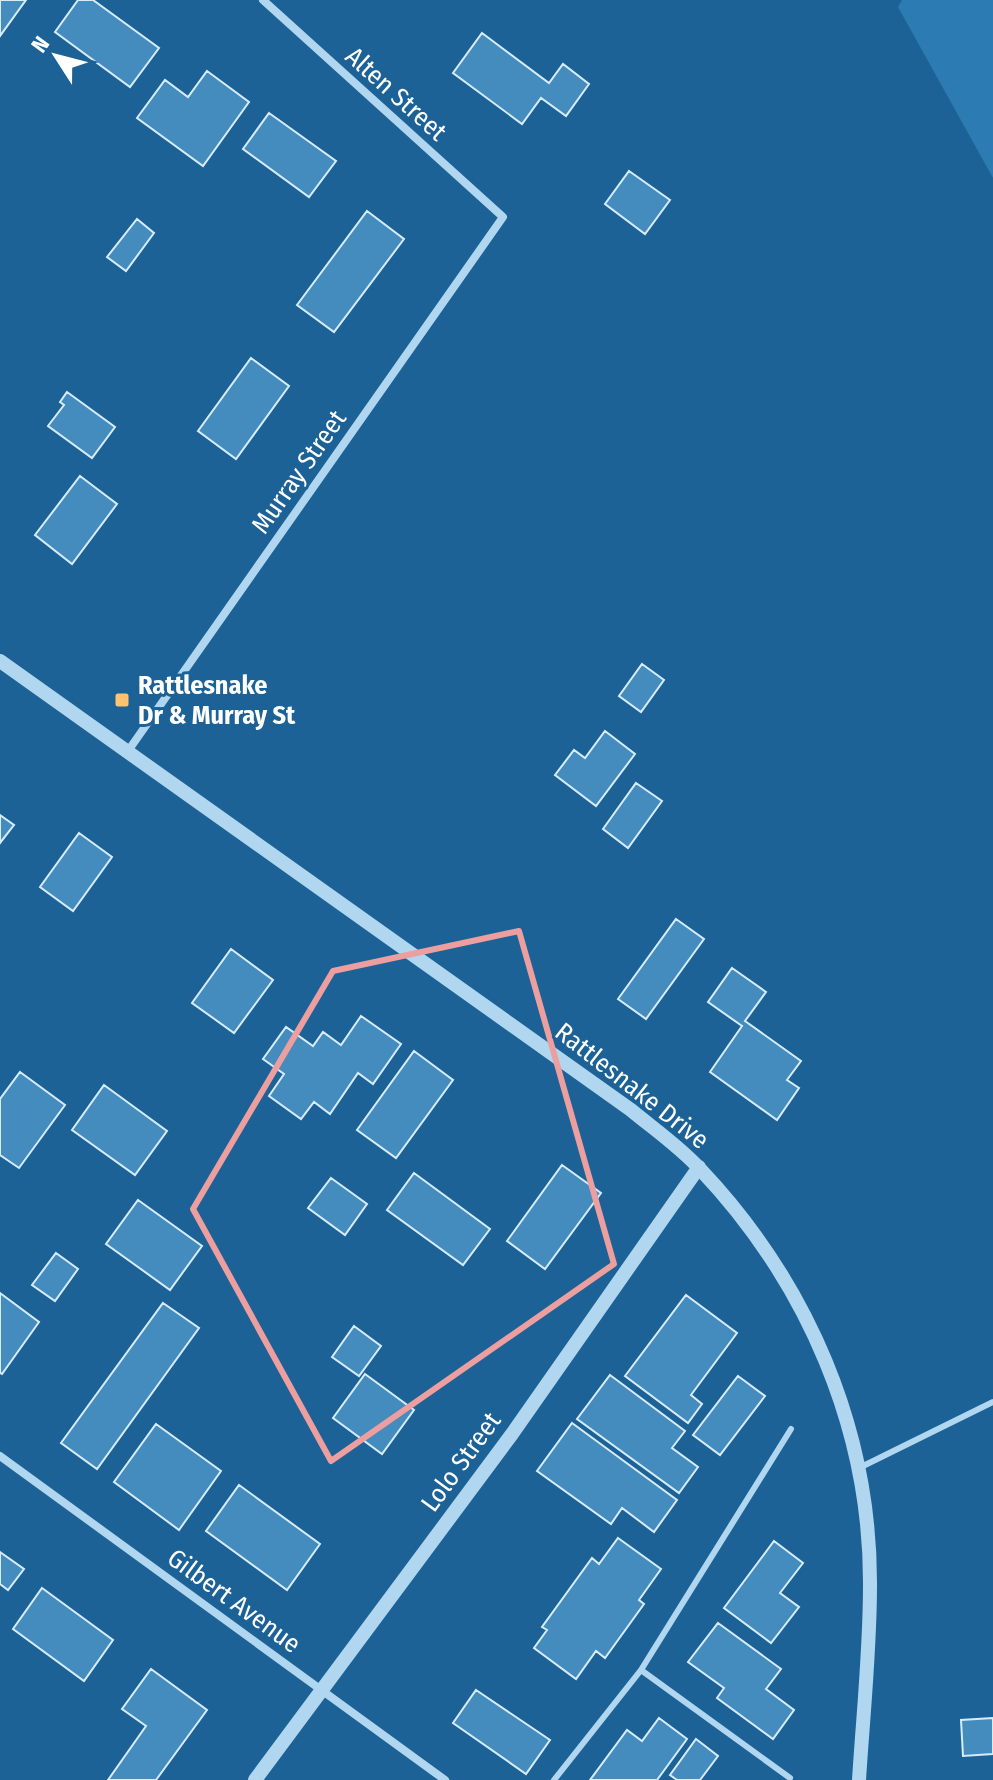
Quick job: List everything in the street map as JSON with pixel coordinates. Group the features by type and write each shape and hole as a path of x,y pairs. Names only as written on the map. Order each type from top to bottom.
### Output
{"street":[{"name":"Alten Street","path":"263,0 503,217"},
{"name":"Murray Street","path":"128,751 503,217"},
{"name":"Rattlesnake Drive","path":"0,661 631,1110 699,1167 762,1240 807,1314 839,1392 859,1468 867,1523 870,1585 859,1780"},
{"name":"Lolo Street","path":"255,1780 512,1434 699,1167"},
{"name":"Gilbert Avenue","path":"0,1456 445,1780"}],"lane":[{"path":"859,1468 993,1402"},
{"path":"554,1780 641,1670 791,1429"},
{"path":"641,1670 790,1778"}],"highlighted area":[{"path":"519,931 614,1264 331,1461 193,1209 333,971"}],"shaded area":[{"path":"902,0 993,0 993,178 898,7"}],"building":[{"path":"0,0 26,0 0,36"},
{"path":"78,0 93,0 159,48 130,87 55,32"},
{"path":"482,33 549,83 563,64 589,84 566,116 541,98 522,124 453,73"},
{"path":"207,71 249,102 203,166 137,118 165,80 188,97"},
{"path":"269,113 336,161 309,197 243,149"},
{"path":"629,171 670,200 645,234 605,204"},
{"path":"367,211 404,239 334,332 297,305"},
{"path":"137,219 154,233 126,271 107,257"},
{"path":"251,358 289,386 236,459 198,431"},
{"path":"67,392 115,427 92,458 48,426 64,405 60,402"},
{"path":"80,476 117,504 72,564 35,535"},
{"path":"642,664 664,680 641,712 619,696"},
{"path":"605,731 635,754 596,806 555,775 574,750 585,758"},
{"path":"636,783 662,801 628,848 603,829"},
{"path":"0,815 14,825 0,843"},
{"path":"79,833 112,857 73,911 40,887"},
{"path":"676,919 704,939 646,1019 618,999"},
{"path":"231,949 273,980 234,1033 192,1003"},
{"path":"732,968 766,992 745,1021 801,1061 787,1080 799,1088 777,1120 710,1072 742,1026 708,1002"},
{"path":"361,1016 401,1044 373,1084 358,1073 330,1114 314,1102 301,1119 269,1096 284,1074 263,1059 286,1027 313,1046 323,1032 341,1045"},
{"path":"414,1051 453,1080 396,1158 357,1130"},
{"path":"20,1072 65,1105 19,1168 0,1155 0,1099"},
{"path":"104,1085 167,1131 135,1175 72,1130"},
{"path":"562,1165 601,1193 545,1269 507,1241"},
{"path":"414,1173 490,1229 463,1265 387,1210"},
{"path":"331,1178 367,1204 345,1235 308,1208"},
{"path":"138,1200 202,1246 170,1290 106,1244"},
{"path":"56,1253 78,1269 55,1301 32,1285"},
{"path":"0,1293 39,1322 2,1374 0,1373"},
{"path":"686,1295 737,1333 691,1395 702,1404 688,1423 625,1376"},
{"path":"163,1303 199,1328 97,1469 61,1443"},
{"path":"354,1326 381,1346 359,1376 332,1357"},
{"path":"365,1374 414,1410 382,1454 333,1418"},
{"path":"610,1375 685,1431 672,1448 698,1467 679,1493 577,1419"},
{"path":"738,1376 765,1396 720,1455 693,1435"},
{"path":"572,1423 677,1500 654,1532 622,1508 611,1524 537,1471"},
{"path":"156,1424 221,1471 179,1530 114,1482"},
{"path":"239,1485 320,1544 287,1590 206,1531"},
{"path":"618,1538 661,1569 639,1600 644,1604 605,1658 596,1651 576,1679 534,1648 547,1630 542,1627 592,1558 599,1564"},
{"path":"774,1541 803,1563 780,1593 799,1607 771,1643 724,1608"},
{"path":"0,1552 24,1569 8,1590 0,1584"},
{"path":"42,1588 113,1640 84,1681 13,1629"},
{"path":"718,1623 781,1669 766,1689 794,1710 773,1739 717,1698 724,1688 688,1662"},
{"path":"151,1669 207,1710 156,1780 108,1780 146,1726 122,1709"},
{"path":"476,1690 550,1740 526,1774 453,1723"},
{"path":"659,1718 687,1739 657,1780 590,1780 627,1730 642,1741"},
{"path":"993,1718 993,1754 963,1756 961,1720"},
{"path":"696,1739 718,1756 700,1780 677,1780 670,1775"}],"place":[{"name":"Rattlesnake Dr & Murray St","path":"122,700"}]}
